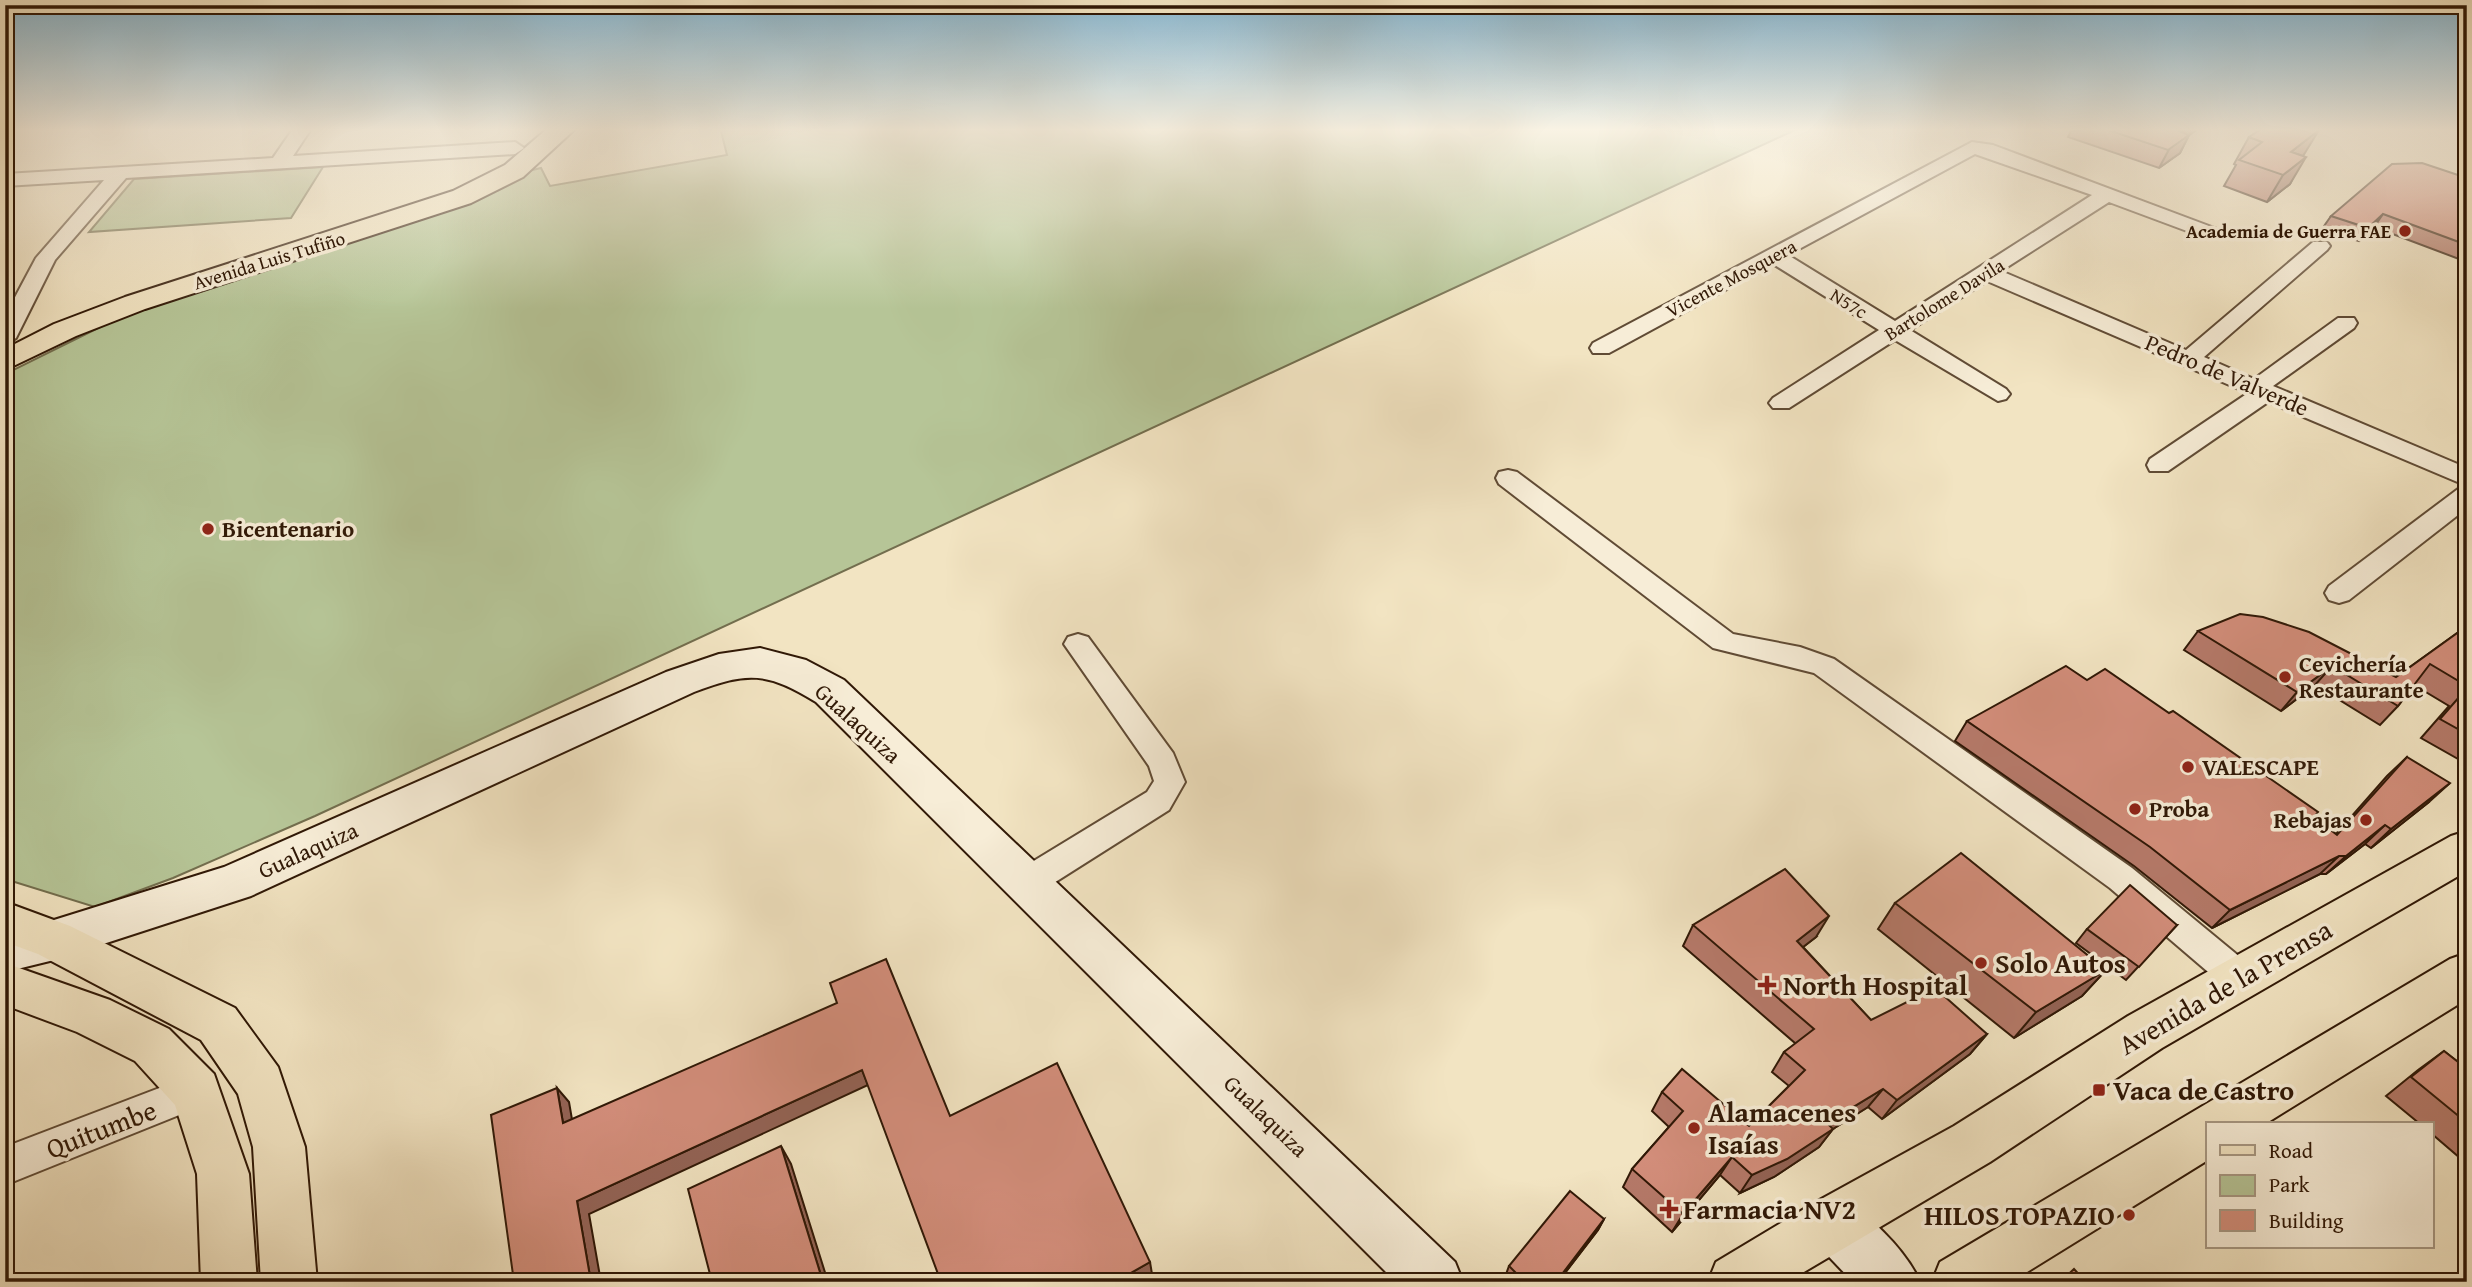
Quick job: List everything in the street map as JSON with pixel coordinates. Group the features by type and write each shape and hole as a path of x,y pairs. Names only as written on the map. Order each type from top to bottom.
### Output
{"main road":[{"name":"Avenida Luis Tufiño","path":"5,361 65,330 233,263 413,200 437,189"},
{"name":"Avenida Luis Tufiño","path":"5,339 77,307 391,222 478,189"},
{"name":"Avenida de la Prensa","path":"1736,1282 1833,1222 1972,1144 2038,1103 2080,1072 2467,849"},
{"path":"5,922 54,940 218,1024 260,1084 279,1147 289,1282"},
{"path":"2222,1122 2467,974"},
{"path":"5,984 93,1016 152,1045 196,1091 223,1174 229,1282"},
{"path":"1960,1282 2206,1132"}],"street":[{"path":"5,339 46,258 106,189"},
{"name":"Vicente Mosquera","path":"1601,348 1896,189"},
{"name":"Vicente Mosquera","path":"2091,189 2106,195"},
{"path":"2106,195 2210,233"},
{"name":"Bartolome Davila","path":"1781,403 2106,195"},
{"path":"2189,359 2320,246"},
{"name":"N57c","path":"1773,255 1998,394"},
{"name":"Pedro de Valverde","path":"1987,273 2467,478"},
{"path":"2159,465 2346,323"},
{"path":"1508,478 1723,641 1755,653 1801,657 1824,666 2121,878 2240,978"},
{"path":"2339,593 2467,495"},
{"path":"1026,883 1158,802 1170,782 1162,761 1078,644"},
{"name":"Gualaquiza","path":"5,951 54,940 235,883 701,674 752,663 787,668 830,691 1435,1282"},
{"name":"Quitumbe","path":"5,1166 196,1091"},
{"path":"1833,1222 1892,1282"}],"green space":[{"path":"125,189 309,189 291,218 89,232"},
{"path":"474,189 1667,189 315,816 173,878 95,907 5,879 5,374 167,294"}],"building":[{"path":"2363,189 2467,189 2467,245 2383,214 2368,228 2331,216"},
{"path":"2240,614 2263,617 2309,632 2396,677 2467,626 2467,686 2430,664 2398,706 2332,666 2297,692 2198,631"},
{"path":"2066,666 2087,680 2105,669 2169,713 2173,711 2318,812 2314,817 2337,835 2407,757 2450,783 2391,829 2385,825 2346,856 2339,856 2230,910 2150,847 1967,721"},
{"path":"2467,688 2467,734 2440,719"},
{"path":"1961,853 2106,970 2036,1012 1895,903"},
{"path":"1785,869 1829,916 1797,941 1871,1020 1935,988 1987,1034 1897,1100 1883,1089 1827,1123 1833,1129 1787,1159 1752,1175 1732,1157 1683,1214 1632,1169 1683,1111 1662,1092 1682,1069 1749,1126 1805,1070 1784,1052 1814,1029 1693,925"},
{"path":"2130,885 2177,925 2139,967 2087,929"},
{"path":"886,959 950,1116 1057,1063 1150,1262 1115,1282 941,1282 862,1070 577,1201 591,1282 514,1282 491,1115 557,1088 563,1123 837,1003 830,983"},
{"path":"2444,1051 2467,1069 2467,1123 2411,1077"},
{"path":"781,1146 823,1282 712,1282 688,1189"},
{"path":"1570,1191 1604,1219 1556,1282 1525,1282 1509,1266"},
{"path":"2074,1269 2086,1282 2060,1282"}],"place":[{"name":"Academia de Guerra FAE","path":"2405,231"},
{"name":"Bicentenario","path":"208,529"},
{"name":"Cevichería Restaurante","path":"2285,677"},
{"name":"VALESCAPE","path":"2188,767"},
{"name":"Proba","path":"2135,809"},
{"name":"Rebajas","path":"2366,820"},
{"name":"Solo Autos","path":"1981,963"},
{"name":"North Hospital","path":"1767,985"},
{"name":"Vaca de Castro","path":"2099,1090"},
{"name":"Alamacenes Isaías","path":"1694,1128"},
{"name":"Farmacia NV2","path":"1669,1209"},
{"name":"HILOS TOPAZIO","path":"2129,1215"}]}
